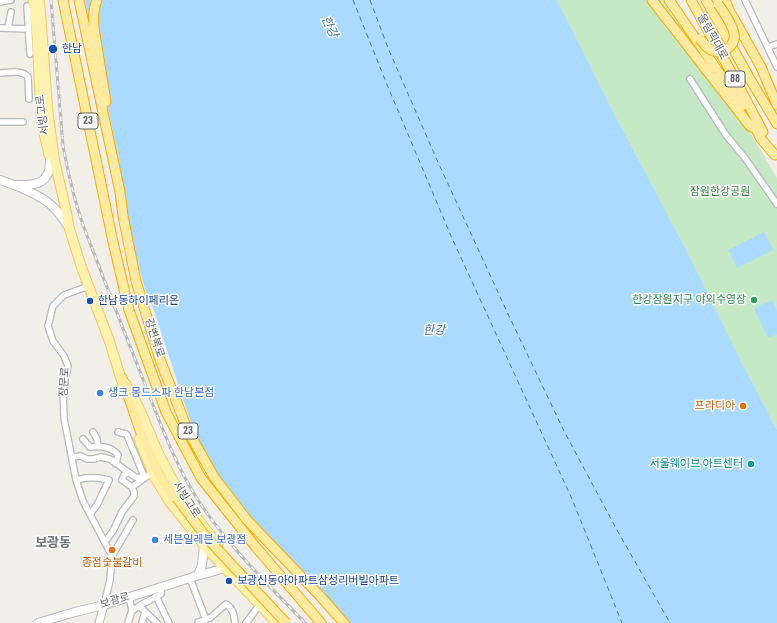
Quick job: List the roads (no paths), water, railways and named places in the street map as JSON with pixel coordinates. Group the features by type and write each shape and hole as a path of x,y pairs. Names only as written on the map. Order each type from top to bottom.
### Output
{"highway":[{"name":"강변북로","path":"62,0 129,310 166,412 200,478 255,546 321,623"},
{"name":"강변북로","path":"79,0 120,192 123,216 136,281 159,357 188,431 214,477 247,520 344,623"},
{"path":"97,0 93,19 94,28 120,192"},
{"path":"652,0 750,126 756,129"},
{"path":"670,0 707,48 714,52 724,51 729,48 733,42 734,34 720,1"},
{"path":"670,0 746,113 761,139 776,157"},
{"name":"올림픽대로","path":"691,0 776,157"},
{"name":"올림픽대로","path":"706,0 777,124"},
{"path":"720,1 730,12 761,67 777,105"},
{"path":"122,378 142,436 160,476 204,539 282,623"},
{"path":"176,499 206,537 286,623"}],"main road":[{"name":"서빙고로","path":"39,0 48,113 69,227 122,378 130,416 148,475 202,543 277,623"},
{"name":"서빙고로","path":"29,2 37,37 41,114 44,133 60,210 69,227"},
{"path":"13,185 31,185 43,180 48,174 50,160"},
{"path":"0,180 38,196 50,204 69,227"},
{"name":"서빙고로","path":"122,378 132,393 158,452 180,493 212,537 291,623"},
{"path":"194,577 202,564 202,543 210,540 212,537"},
{"name":"보광로","path":"38,623 104,605 194,577 227,570 234,561"},
{"path":"252,596 256,590 261,590"}],"street":[{"path":"0,2 10,0"},
{"path":"745,0 777,67"},
{"path":"29,2 28,29 30,54"},
{"path":"8,28 11,12"},
{"path":"0,28 28,29"},
{"path":"768,47 777,44"},
{"path":"0,73 15,72 26,74 28,77 29,99"},
{"path":"690,79 726,134 777,204"},
{"path":"0,122 23,122"},
{"name":"장문로","path":"89,286 64,295 53,306 48,326 54,341 64,356 68,366 63,391 64,418 76,480 83,501 112,556"},
{"path":"93,432 97,439 98,446"},
{"path":"118,432 127,435 148,475"},
{"path":"83,440 90,447 101,446 116,452 118,455 116,464"},
{"path":"72,457 81,456 86,459 105,457 135,477 139,478 148,475"},
{"path":"105,542 113,531 122,512 134,496 132,487 122,480 124,475 128,472"},
{"path":"132,487 148,475"},
{"path":"76,480 85,478 101,478 109,480 97,505 90,514"},
{"path":"99,623 110,580 112,556 133,520"},
{"path":"227,570 241,588 273,623"},
{"path":"194,577 206,620"},
{"path":"132,611 161,594 161,587"},
{"path":"156,596 169,623"},
{"path":"128,623 132,611 129,597"},
{"path":"198,623 210,618 226,604 232,610 234,623"},
{"path":"139,606 157,623"},
{"path":"246,623 258,607"},
{"path":"143,623 145,612"}],"water":[{"name":"한강","path":"85,0 557,0 617,119 691,259 777,430 777,623 349,623 259,529 216,473 194,432 154,311 145,289 136,255 126,210 119,160"},
{"path":"764,232 773,250 737,268 728,250"},
{"path":"772,300 777,311 777,334 768,338 754,308"}],"railway":[{"path":"51,0 63,146 77,205 83,225 173,454 189,485 209,517 235,549 305,623"}],"place":[{"name":"한남","path":"53,49"},
{"name":"한강잠원지구 야외수영장","path":"754,300"},
{"name":"한남동하이페리온","path":"90,301"},
{"name":"생크 몽드스파 한남본점","path":"100,393"},
{"name":"프라디아","path":"743,406"},
{"name":"서울웨이브 아트센터","path":"751,464"},
{"name":"세븐일레븐 보광점","path":"155,540"},
{"name":"종점숯불갈비","path":"112,550"},
{"name":"보광신동아아파트삼성리버빌아파트","path":"229,581"}],"district":[{"name":"보광동","path":"53,544"}],"park label":[{"name":"잠원한강공원","path":"720,192"}]}
